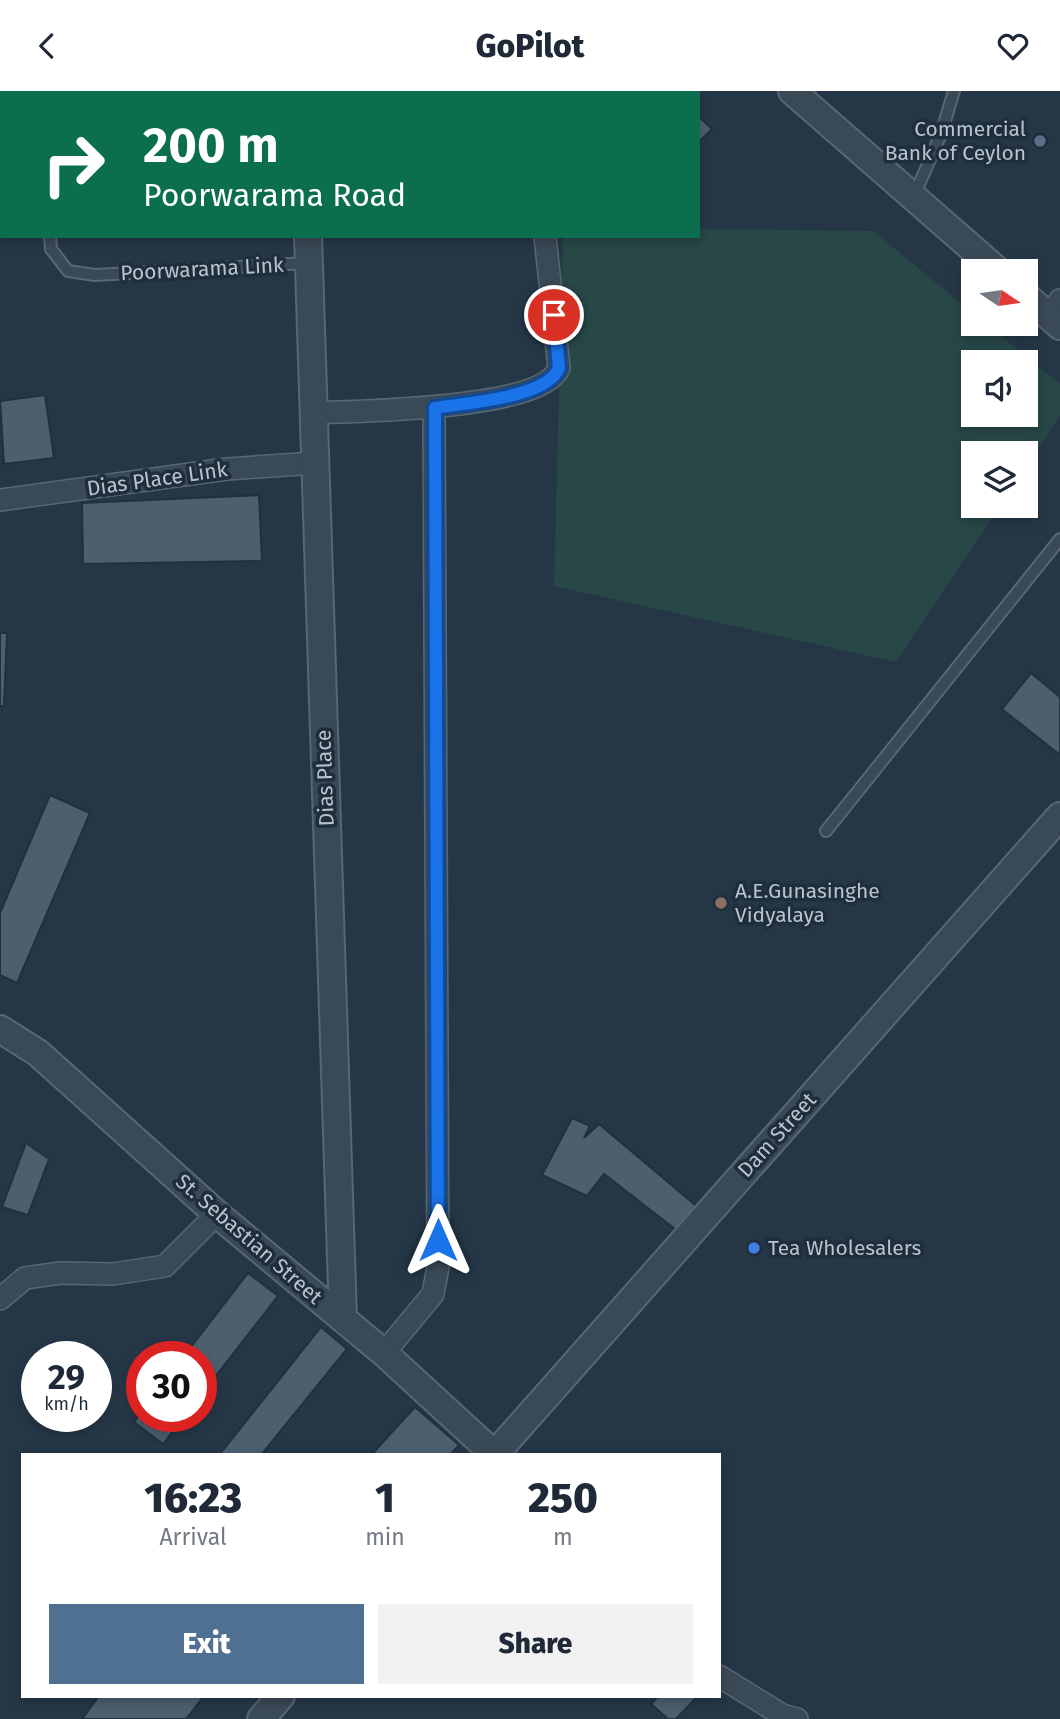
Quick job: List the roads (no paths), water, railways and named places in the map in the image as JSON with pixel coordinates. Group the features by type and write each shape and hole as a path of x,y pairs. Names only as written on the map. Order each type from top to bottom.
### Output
{"street":[{"path":"792,91 985,259"},
{"name":"Dias Place","path":"308,238 343,1319"},
{"path":"312,413 435,408 519,394 549,382 559,368 545,238"},
{"path":"1038,303 1056,314"},
{"path":"384,1353 433,1294 438,1267 435,408"},
{"name":"Dias Place Link","path":"0,500 228,468 314,463"},
{"name":"Dam Street","path":"495,1453 1060,816"},
{"name":"St. Sebastian Street","path":"0,1029 38,1053 217,1214 384,1353 493,1453"},
{"path":"0,1299 25,1278 61,1273 113,1274 165,1266 217,1214"},
{"path":"721,1677 786,1718"},
{"path":"261,1719 279,1698"}],"lane":[{"path":"914,196 941,134 954,91"},
{"name":"Poorwarama Link","path":"50,238 51,249 68,271 95,275 308,263"},
{"path":"825,831 1060,539"}],"place":[{"name":"Commercial Bank of Ceylon","path":"1040,141"},
{"name":"A.E.Gunasinghe Vidyalaya","path":"721,903"},
{"name":"Tea Wholesalers","path":"754,1248"}]}
